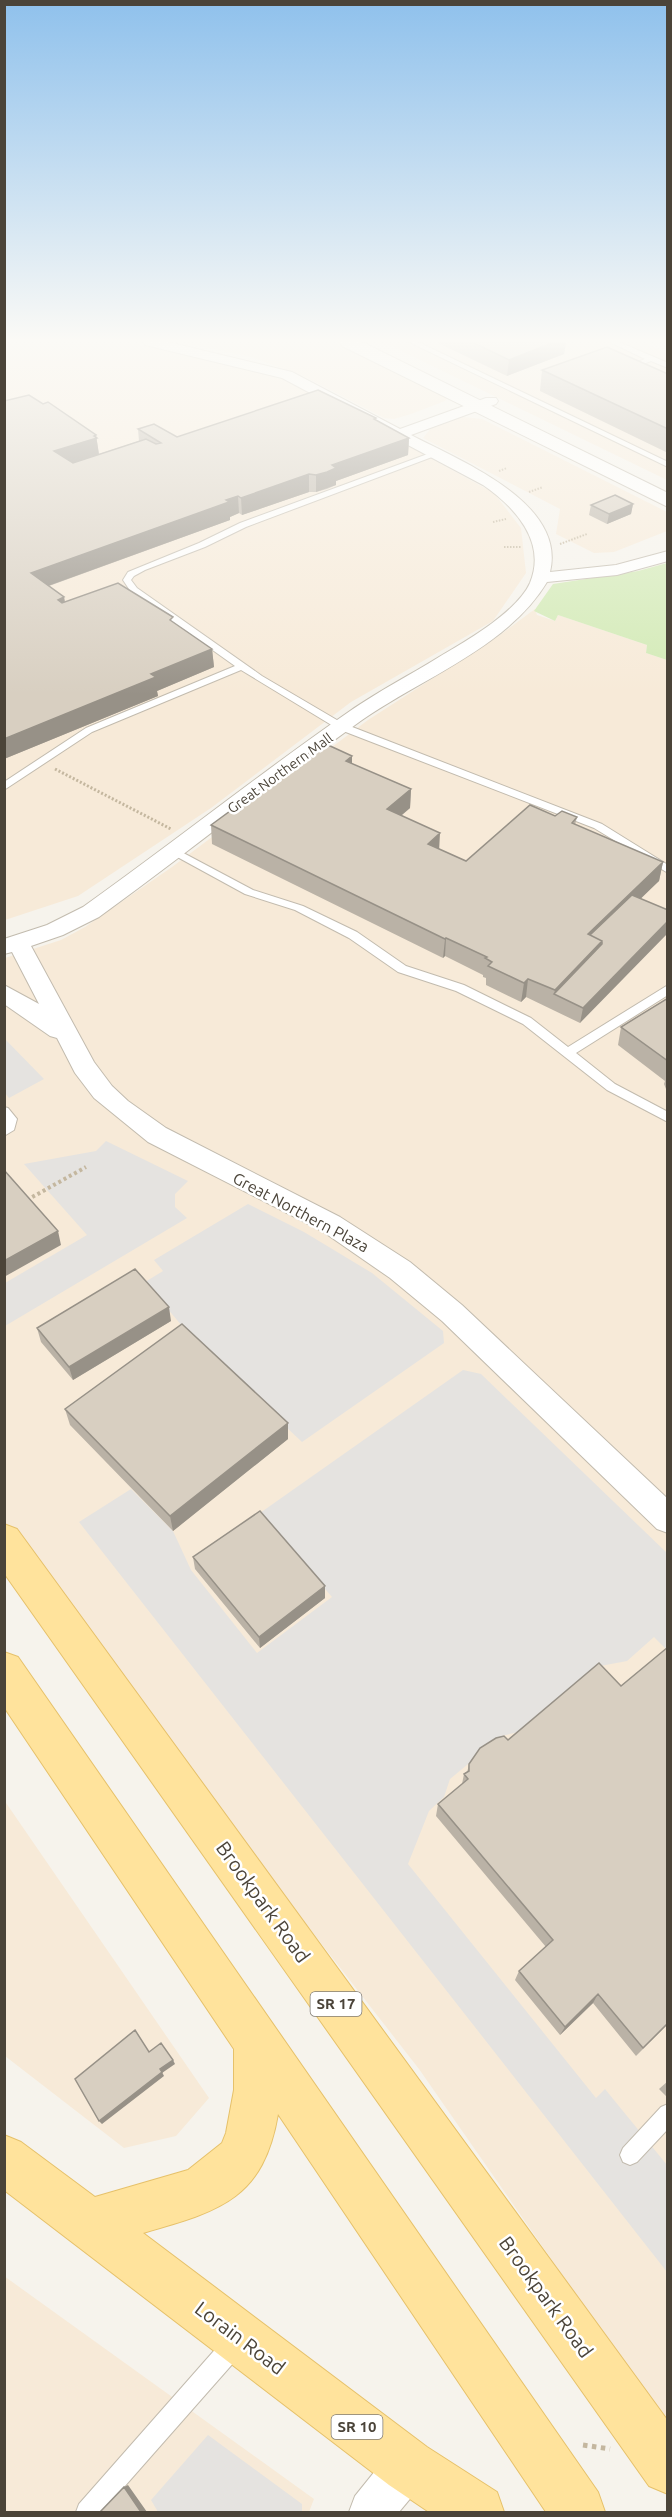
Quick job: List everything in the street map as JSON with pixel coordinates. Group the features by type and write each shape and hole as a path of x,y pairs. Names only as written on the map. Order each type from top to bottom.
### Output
{"main road":[{"name":"Brookpark Road","path":"4,1541 668,2467"},
{"path":"4,1671 578,2512"},
{"path":"89,2224 201,2191 239,2160 250,2135 258,2090 258,2043"},
{"name":"Lorain Road","path":"4,2159 408,2466 477,2512"}],"street":[{"path":"446,459 502,490 520,507 538,534 542,549 541,572"},
{"path":"589,459 668,501"},
{"path":"608,459 668,487"},
{"path":"541,572 620,557 668,540"},
{"path":"541,572 618,570 668,556"},
{"name":"Great Northern Mall","path":"11,945 55,930 91,912 367,708 498,626 526,601 541,572"},
{"name":"Great Northern Plaza","path":"11,945 84,1067 103,1092 147,1128 351,1236 425,1289 668,1519"},
{"name":"Great Northern Plaza","path":"4,993 66,1036"},
{"path":"371,2512 408,2466"}],"lane":[{"path":"421,459 243,525 202,545 142,568 129,577 128,583 134,590 242,666 342,727 598,826 668,870"},
{"path":"4,787 95,727 242,666"},
{"path":"174,851 249,892 299,908 362,939 378,954 402,969 454,986 527,1021 610,1087 668,1118"},
{"path":"568,1052 668,989"},
{"path":"4,1111 11,1119 10,1127 4,1132"},
{"path":"630,2155 668,2114"},
{"path":"87,2512 240,2337"}],"path":[{"path":"42,762 190,838"},
{"path":"23,1202 86,1167"},
{"path":"584,2445 623,2452"}],"shaded area":[{"path":"5,459 433,459 494,493 521,528 526,573 493,621 351,702 211,808 78,896 5,920"},
{"path":"464,459 562,459 667,512 667,531 614,552 594,553 556,534 560,509"},
{"path":"625,459 667,459 667,480"},
{"path":"535,609 537,615 555,621 558,615 647,645 646,653 667,660 667,2434 604,2335 419,2069 154,1729 5,1528 5,958 61,940 85,927 172,867 368,720 500,635"},
{"path":"4,1038 44,1079 9,1098 5,1093"},
{"path":"106,1141 188,1181 175,1194 175,1207 187,1218 5,1326 5,1283 87,1235 24,1164 96,1151"},
{"path":"248,1204 304,1232 372,1273 443,1331 444,1343 302,1442 193,1339 145,1282 163,1271 154,1260"},
{"path":"463,1370 481,1374 667,1553 667,1650 654,1637 627,1661 595,1667 518,1732 502,1736 450,1779 444,1797 429,1811 408,1864 596,2098 605,2089 667,2165 667,2272 79,1522 131,1489 173,1531 191,1570 257,1653 332,1597 260,1513"},
{"path":"4,1800 209,2098 176,2136 124,2148 5,2056"},
{"path":"4,2276 314,2499 309,2512 5,2512"},
{"path":"208,2435 302,2504 302,2512 158,2512 151,2500"}],"green space":[{"path":"667,563 667,660 646,653 647,645 558,615 555,621 534,611 553,584 638,571"}],"building":[{"path":"4,459 67,459 73,463 84,459 348,459 332,465 336,468 327,472 309,474 241,498 238,496 226,500 229,502 31,573 64,597 58,600 62,603 118,583 173,617 170,620 212,649 151,674 156,677 4,739"},
{"path":"615,495 633,504 609,514 591,505"},
{"path":"328,745 352,756 346,761 411,789 387,809 440,833 428,844 466,861 530,805 555,816 562,811 577,817 572,823 663,862 588,934 602,941 555,990 528,979 524,983 488,966 492,962 485,958 487,957 445,939 211,825 316,748 322,750"},
{"path":"632,895 668,910 668,921 583,1008 554,994 602,944 602,941 590,935"},
{"path":"668,998 668,1061 621,1027"},
{"path":"4,1170 58,1231 4,1261"},
{"path":"135,1269 169,1307 69,1367 37,1328"},
{"path":"182,1324 288,1423 170,1516 65,1409"},
{"path":"260,1511 325,1586 259,1637 193,1557"},
{"path":"668,1647 668,2023 643,2048 598,1994 565,2027 519,1971 553,1940 438,1804 468,1779 464,1774 469,1771 469,1764 480,1748 496,1738 504,1736 508,1740 599,1663 621,1686"},
{"path":"135,2030 149,2052 161,2043 173,2060 160,2069 162,2072 99,2121 75,2079"},
{"path":"124,2487 141,2512 100,2512"}]}
